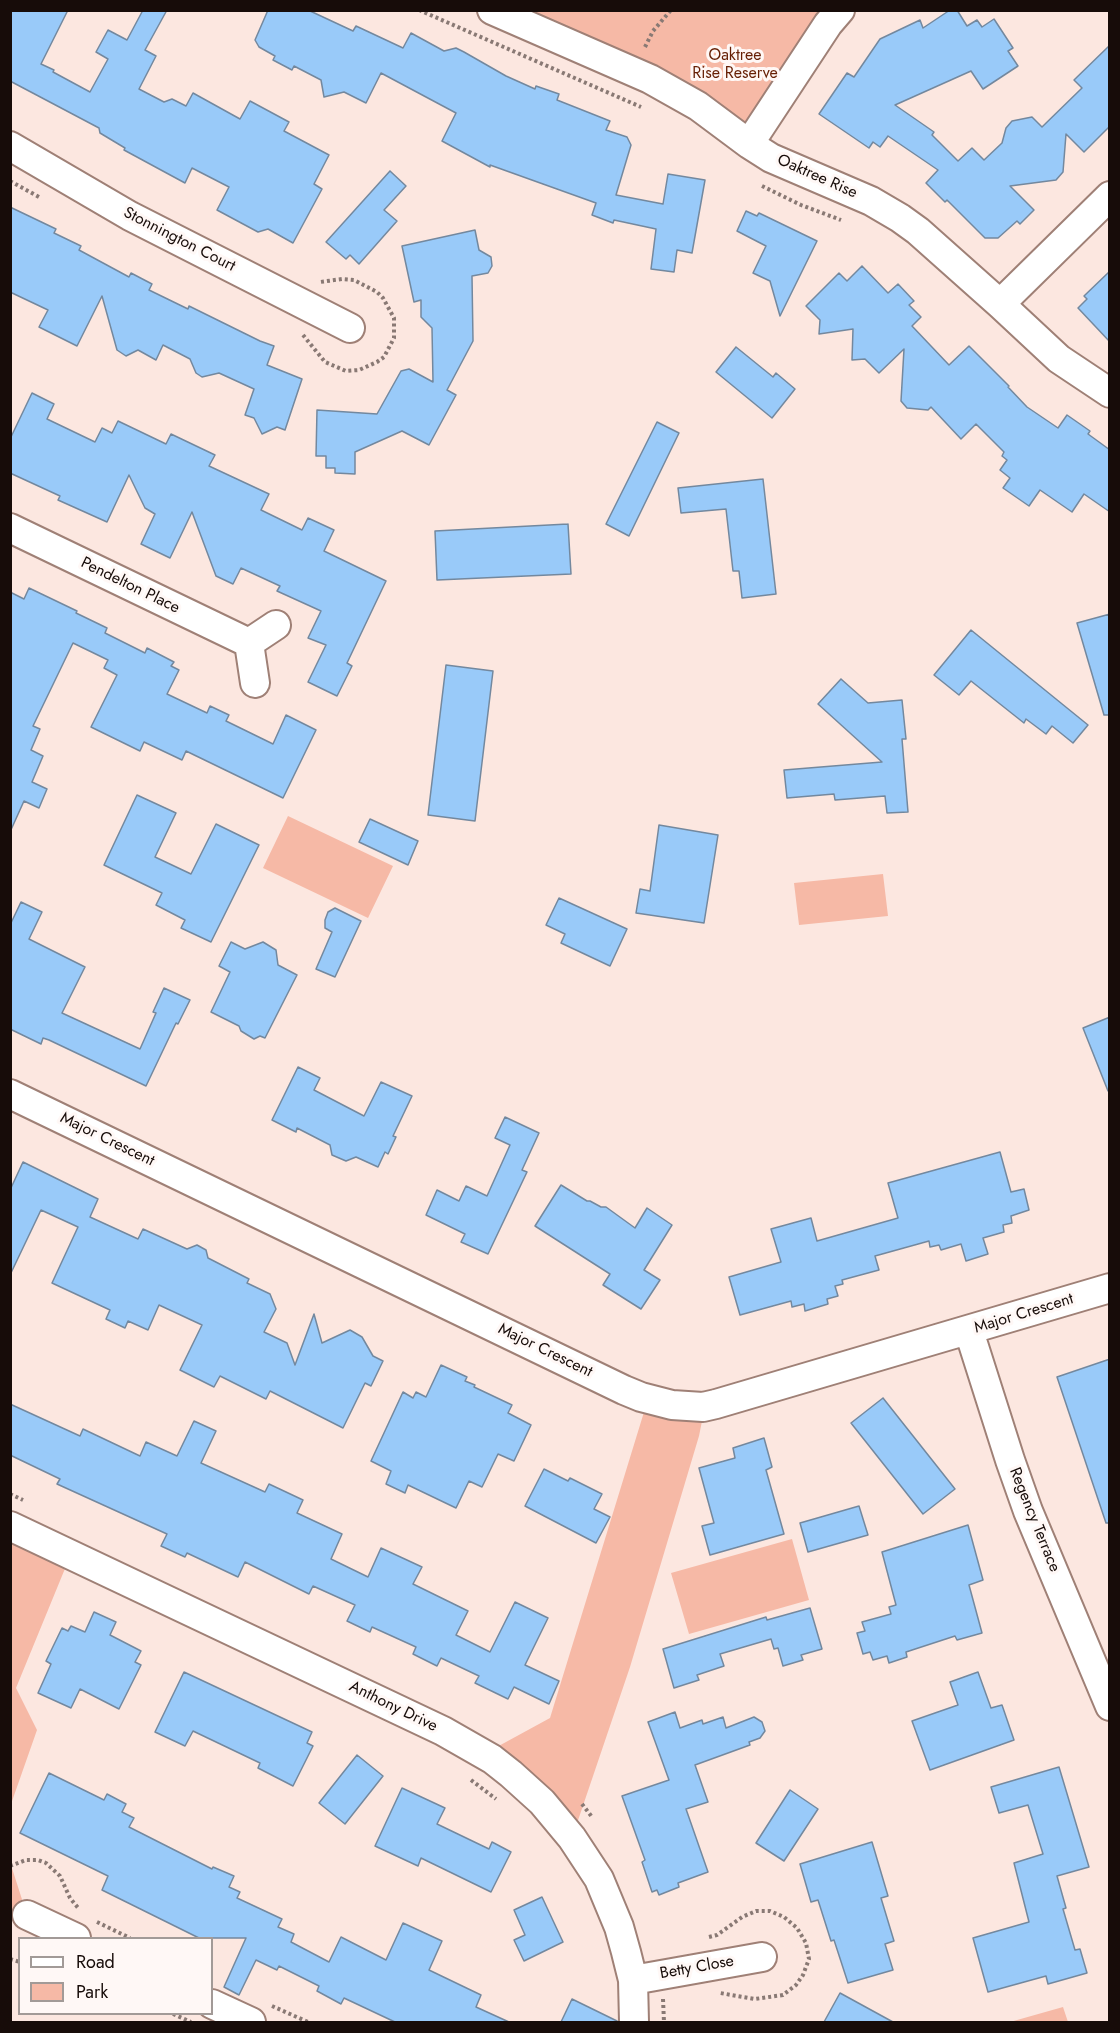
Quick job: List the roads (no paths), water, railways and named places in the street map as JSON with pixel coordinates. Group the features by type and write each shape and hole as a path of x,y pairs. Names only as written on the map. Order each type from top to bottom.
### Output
{"street":[{"name":"Oaktree Rise","path":"492,10 680,94 749,144 780,162 871,201 900,218 918,231 1059,359 1110,393"},
{"path":"749,144 828,24 840,10"},
{"name":"Stonnington Court","path":"10,146 130,216 350,328"},
{"path":"1000,304 1110,196"},
{"name":"Pendelton Place","path":"10,528 249,643"},
{"path":"255,683 249,643 276,625"},
{"name":"Major Crescent","path":"10,1094 624,1390 656,1402 703,1407 716,1404 1110,1288"},
{"name":"Regency Terrace","path":"969,1331 1028,1511 1110,1706"},
{"name":"Anthony Drive","path":"10,1526 400,1710 492,1759 543,1802 584,1855 609,1902 619,1927 633,1980 634,2022"},
{"path":"27,1915 84,1924"},
{"name":"Betty Close","path":"633,1980 762,1957"},
{"path":"213,2004 251,2022"}],"park label":[{"name":"Oaktree Rise Reserve","path":"735,65"}]}
